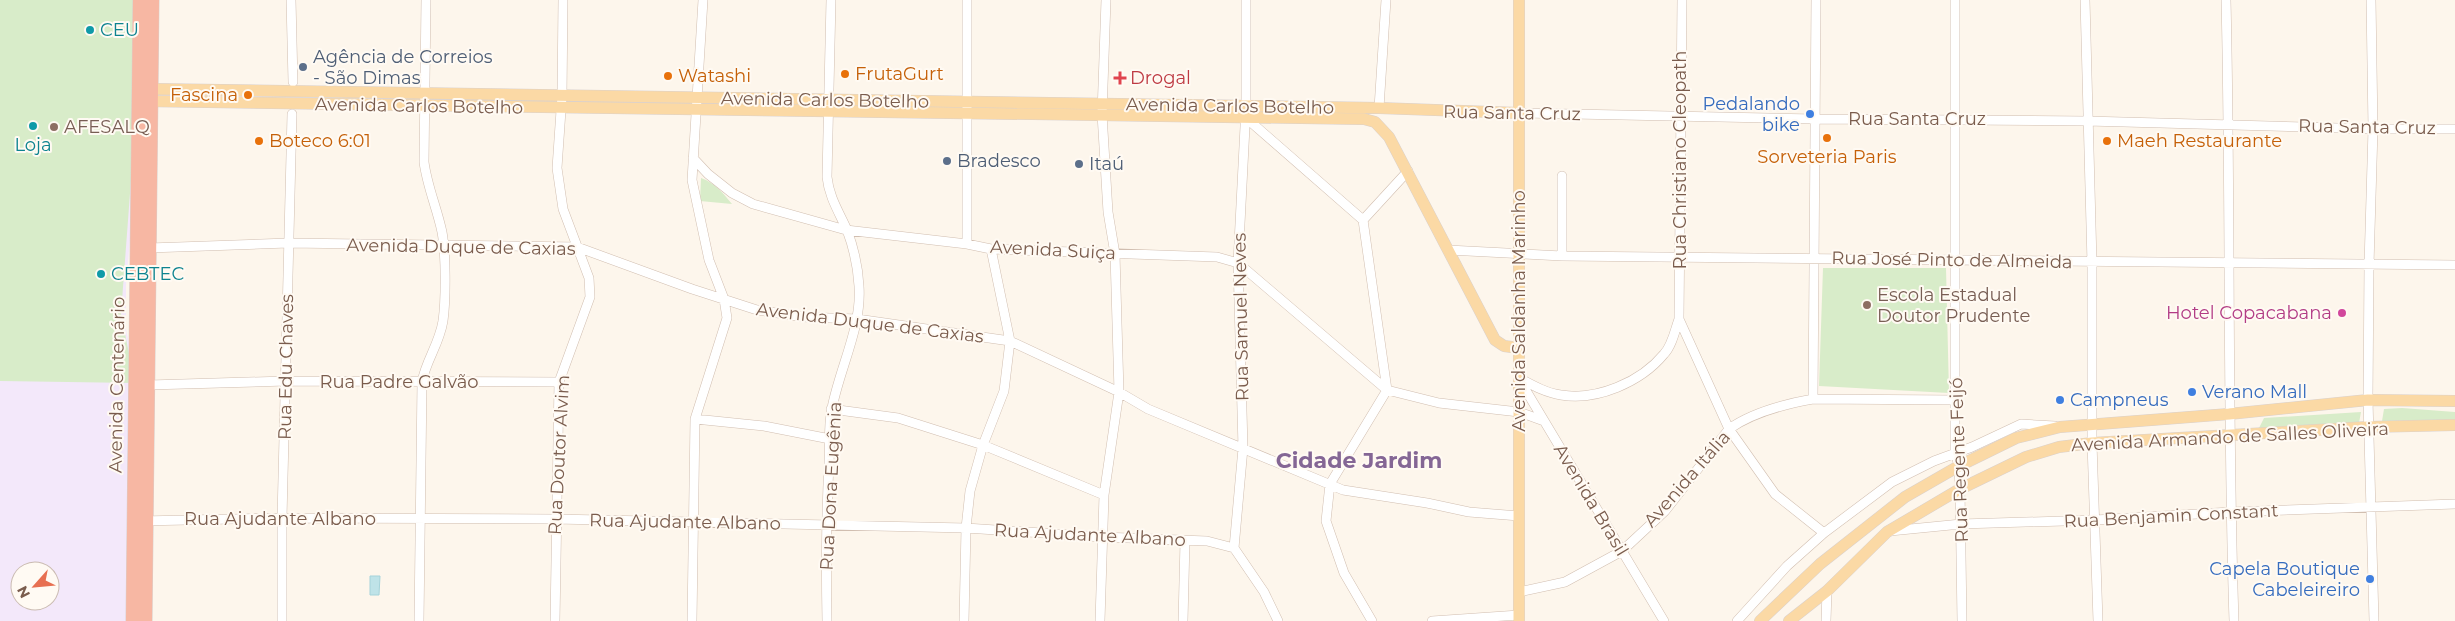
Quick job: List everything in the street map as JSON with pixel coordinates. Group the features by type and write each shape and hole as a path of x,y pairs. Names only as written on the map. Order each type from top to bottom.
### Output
{"highway":[{"name":"Avenida Centenário","path":"133,621 149,385 148,97 140,0"},
{"path":"148,97 152,0"},
{"name":"Avenida Centenário","path":"145,621 140,521 148,97"}],"main road":[{"name":"Avenida Saldanha Marinho","path":"1518,0 1519,618"},
{"name":"Avenida Carlos Botelho","path":"148,97 425,94 698,98 968,114 1102,109"},
{"name":"Avenida Carlos Botelho","path":"148,97 426,106 697,110 968,102 1102,109 1245,112 1358,118"},
{"name":"Avenida Carlos Botelho","path":"1245,112 1379,108"},
{"name":"Rua Santa Cruz","path":"1379,108 1519,113"},
{"path":"1358,118 1379,108"},
{"path":"1382,129 1382,120 1391,109"},
{"path":"1358,118 1374,122 1382,129 1408,171 1494,340 1504,346 1519,348"},
{"name":"Avenida Armando de Salles Oliveira","path":"1760,621 1779,601 1850,539 1905,497 1959,466 2016,438 2060,427 2229,414 2368,400 2455,401"},
{"name":"Avenida Armando de Salles Oliveira","path":"1789,621 1827,591 1887,532 1960,489 2026,457 2059,447 2092,443 2368,427 2455,425"}],"street":[{"path":"291,0 293,82"},
{"path":"419,621 422,382 424,371 438,344 443,319 444,245 426,175 426,0"},
{"name":"Rua Doutor Alvim","path":"555,621 555,519 560,382 590,297 589,278 563,209 557,168 562,108 563,0"},
{"path":"692,621 695,419 727,318 724,299 709,260 692,180 703,0"},
{"name":"Rua Dona Eugênia","path":"827,621 826,524 831,409 857,319 859,285 846,230 838,216 828,186 831,0"},
{"path":"967,0 967,244"},
{"path":"1100,621 1104,495 1119,392 1115,254 1108,212 1102,109 1106,0"},
{"name":"Rua Samuel Neves","path":"1234,548 1243,448 1238,263 1245,112 1246,0"},
{"path":"1379,108 1386,0"},
{"name":"Rua Christiano Cleopath","path":"1679,319 1682,0"},
{"path":"1814,399 1816,0"},
{"name":"Rua Regente Feijó","path":"1955,0 1955,452 1959,466 1962,524 1962,621"},
{"path":"2085,0 2092,263 2092,443 2098,621"},
{"path":"2226,0 2231,262 2229,414 2234,621"},
{"path":"2371,0 2373,129 2369,265 2368,427 2374,621"},
{"path":"1245,112 1363,220 1387,390 1330,484 1326,521 1344,573 1372,621"},
{"name":"Rua Santa Cruz","path":"1519,113 1814,119 2087,120 2373,129 2455,129"},
{"name":"Rua Edu Chaves","path":"282,621 282,518 292,114"},
{"name":"Avenida Suiça","path":"693,158 708,174 732,193 753,204 846,230 967,244 991,249 1217,257 1238,263 1387,390"},
{"path":"1363,220 1408,171"},
{"path":"1562,176 1562,256"},
{"name":"Avenida Duque de Caxias","path":"149,248 288,243 577,247 667,281 757,310 803,317 857,319 1010,341 1119,392 1148,409 1343,490 1427,503 1469,512 1519,516"},
{"path":"964,621 966,528 970,491 983,445 1004,391 1010,341 991,249"},
{"name":"Rua José Pinto de Almeida","path":"1448,250 1562,256 2455,266"},
{"path":"1519,378 1543,390 1561,395 1601,392 1635,380 1665,354 1679,319"},
{"path":"1679,319 1729,429 1775,494 1824,532"},
{"name":"Avenida Brasil","path":"1519,378 1664,621"},
{"name":"Rua Padre Galvão","path":"149,385 286,381 560,382"},
{"path":"1387,390 1439,403 1519,412 1544,421"},
{"name":"Avenida Itália","path":"1519,592 1565,582 1622,551 1665,511 1729,429 1743,419 1792,403 1814,399 1956,400"},
{"path":"831,409 898,418 983,445 1104,495"},
{"path":"695,419 764,426 830,438"},
{"path":"1737,621 1787,566 1824,532 1892,482 1955,452 1972,448 2021,424 2060,427"},
{"name":"Rua Benjamin Constant","path":"1887,532 1962,524 2455,504"},
{"name":"Rua Ajudante Albano","path":"140,521 420,518 826,524 966,528 1102,537 1207,541 1234,548"},
{"path":"1183,621 1185,541"},
{"path":"1234,548 1264,592 1278,621"},
{"path":"1826,621 1827,591"},
{"path":"1432,621 1519,618"}],"shaded area":[{"path":"0,0 139,135 126,285 126,329 137,381 128,621 0,621"}],"green space":[{"path":"0,0 138,0 136,113 121,314 135,383 0,381"},
{"path":"701,178 715,186 732,204 700,201"},
{"path":"1823,268 1946,268 1949,393 1819,386"},
{"path":"2402,408 2455,412 2455,420 2382,421 2384,409"},
{"path":"2361,412 2359,423 2259,428 2264,418"}],"water":[{"path":"370,576 380,576 379,595 370,595"}],"place":[{"name":"CEU","path":"90,30"},
{"name":"Agência de Correios - São Dimas","path":"303,67"},
{"name":"FrutaGurt","path":"845,74"},
{"name":"Watashi","path":"668,76"},
{"name":"Drogal","path":"1120,78"},
{"name":"Fascina","path":"248,95"},
{"name":"Pedalando bike","path":"1810,114"},
{"name":"Loja","path":"33,126"},
{"name":"AFESALQ","path":"54,127"},
{"name":"Sorveteria Paris","path":"1827,138"},
{"name":"Boteco 6:01","path":"259,141"},
{"name":"Maeh Restaurante","path":"2107,141"},
{"name":"Bradesco","path":"947,161"},
{"name":"Itaú","path":"1079,164"},
{"name":"CEBTEC","path":"101,274"},
{"name":"Escola Estadual Doutor Prudente","path":"1867,305"},
{"name":"Hotel Copacabana","path":"2342,313"},
{"name":"Verano Mall","path":"2192,392"},
{"name":"Campneus","path":"2060,400"},
{"name":"Capela Boutique Cabeleireiro","path":"2370,579"}],"district":[{"name":"Cidade Jardim","path":"1359,460"}]}
